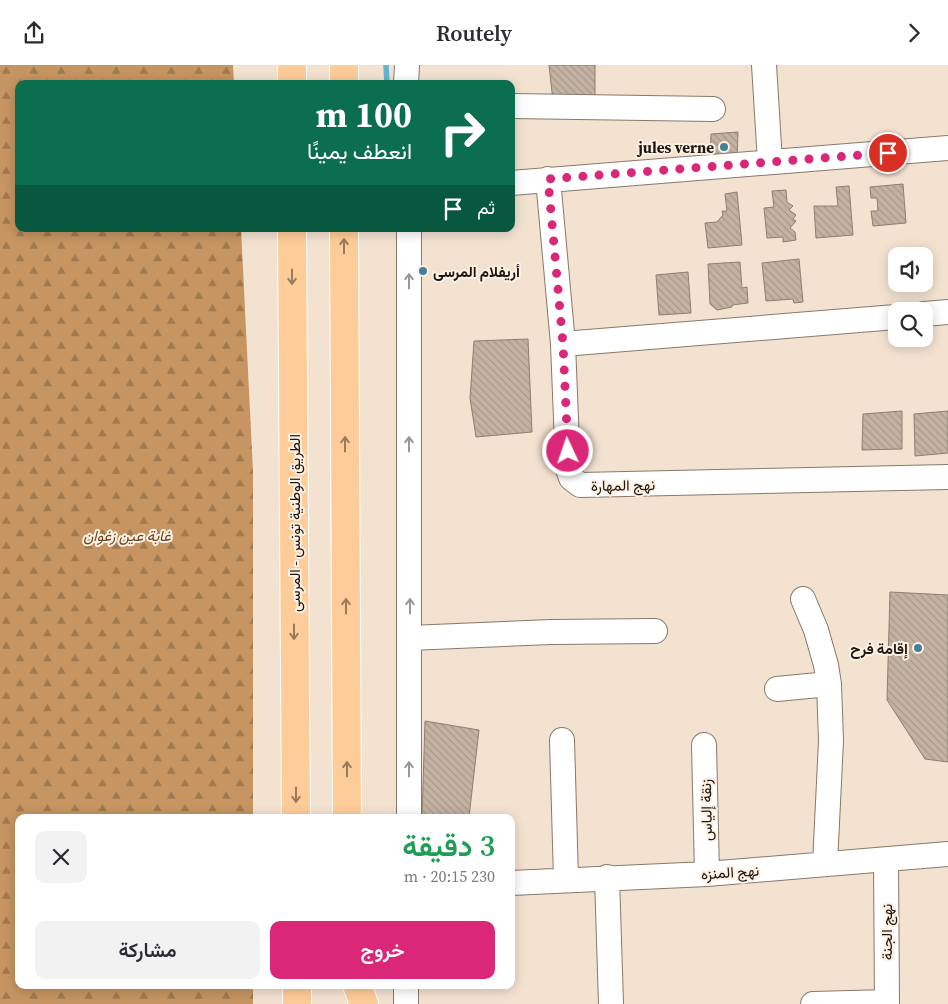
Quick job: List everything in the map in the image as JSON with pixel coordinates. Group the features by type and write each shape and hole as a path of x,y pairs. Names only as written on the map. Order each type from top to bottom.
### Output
{"highway":[{"path":"292,65 292,80"},
{"path":"344,65 344,80"},
{"name":"الطريق الوطنية تونس - المرسى","path":"292,232 296,814"},
{"path":"344,232 347,814"},
{"path":"297,989 297,1004"},
{"path":"350,989 351,1004"},
{"path":"358,989 364,1004"}],"street":[{"path":"406,80 407,65"},
{"path":"764,65 770,162"},
{"path":"515,106 713,109"},
{"path":"515,183 948,148"},
{"name":"نهج المهارة","path":"548,179 563,344 568,469 571,478 580,485 948,477"},
{"path":"409,232 409,814"},
{"path":"933,313 948,312"},
{"path":"563,344 888,318"},
{"path":"803,599 816,630 826,665 829,684 831,741 825,864"},
{"path":"410,638 551,632 655,631"},
{"path":"777,689 829,684"},
{"path":"562,740 566,879"},
{"name":"زنقة إلياس","path":"704,745 707,874"},
{"name":"نهج المنزه","path":"515,883 607,877 707,874 948,854"},
{"name":"نهج الجنة","path":"886,860 887,1003"},
{"path":"607,877 611,1004"},
{"path":"406,989 406,1004"},
{"path":"813,1004 887,1003"}],"green space":[{"name":"غابة عين زغوان","path":"0,65 233,65 234,80 15,80 15,232 241,232 253,472 253,814 15,814 15,989 253,989 253,1004 0,1004"}],"building":[{"path":"549,65 595,65 595,96 553,101"},
{"name":"jules verne","path":"738,132 737,160 710,161 711,134"},
{"path":"903,184 906,223 873,226 871,211 878,211 877,198 871,198 870,187"},
{"path":"849,186 853,235 816,238 814,206 838,206 836,187"},
{"path":"786,190 787,202 793,206 789,210 796,215 793,219 796,221 790,228 795,232 796,240 783,242 783,237 767,238 764,208 774,207 772,191"},
{"path":"737,192 742,245 708,248 705,223 717,222 723,215 722,211 727,211 725,194"},
{"path":"799,259 803,302 794,303 793,299 766,301 762,263"},
{"path":"740,262 742,288 747,287 748,303 732,305 732,307 717,310 710,304 708,264"},
{"path":"688,272 691,313 659,315 656,275"},
{"path":"528,339 532,432 476,437 470,398 474,341"},
{"path":"902,411 902,449 862,450 863,414"},
{"path":"948,411 948,453 915,456 914,414"},
{"name":"إقامة فرح","path":"890,592 948,595 948,762 925,759 887,700"},
{"path":"425,721 479,730 469,814 422,814"}],"waterway":[{"path":"386,65 387,80"}],"place":[{"name":"jules verne","path":"724,147"},
{"name":"أريفلام المرسى","path":"423,271"},
{"name":"إقامة فرح","path":"918,648"}],"route":[{"path":"568,451 563,344 548,179 888,153"}]}
